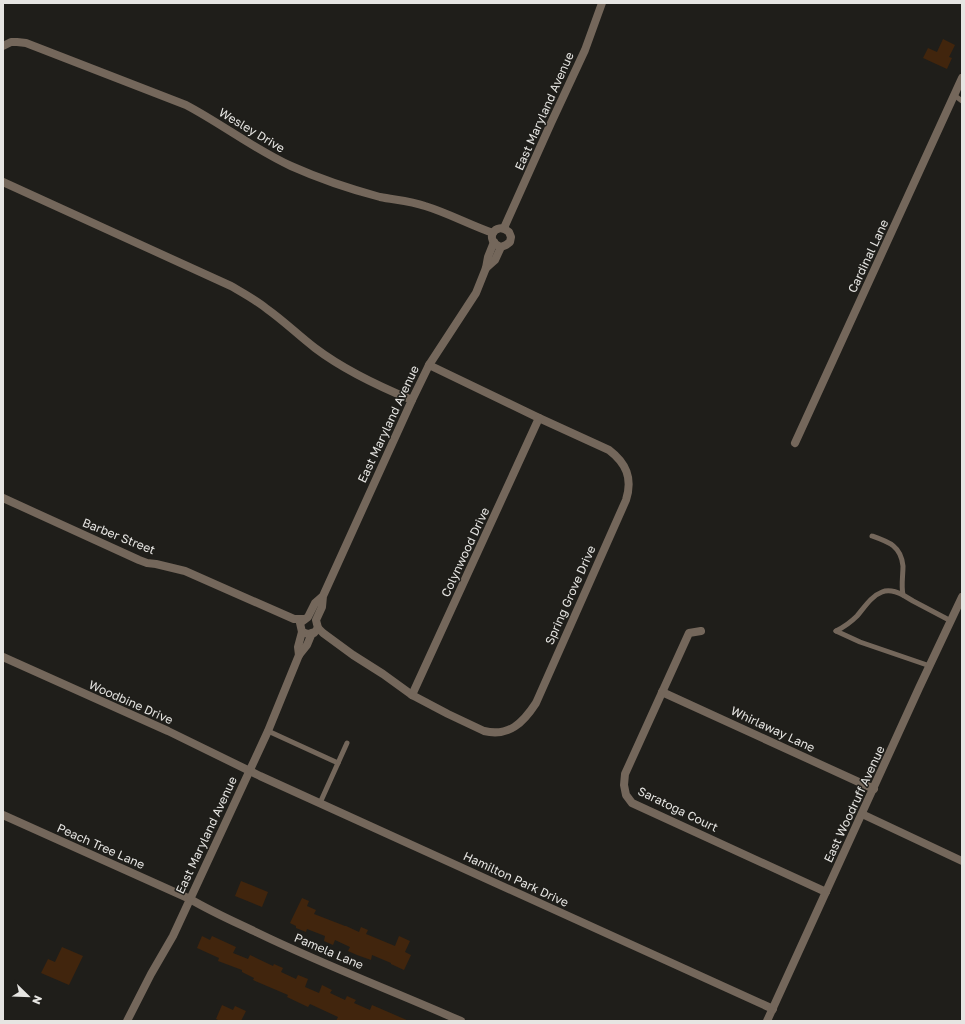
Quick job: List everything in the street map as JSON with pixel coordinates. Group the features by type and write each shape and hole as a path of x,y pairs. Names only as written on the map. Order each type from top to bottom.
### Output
{"street":[{"name":"East Maryland Avenue","path":"127,1021 150,974 173,936 268,731 299,655 317,630 323,596 429,365 476,293 486,268 488,257 498,245 506,245 510,242 510,232 504,228 585,50 602,3"},
{"name":"Wesley Drive","path":"3,46 11,42 26,43 62,56 186,105 263,152 318,178 357,191 425,206 446,213 492,233"},
{"name":"Cardinal Lane","path":"795,443 962,78"},
{"path":"3,182 231,286 267,308 315,348 338,364 370,381 412,400"},
{"path":"498,245 492,236 492,233 495,230 504,228"},
{"name":"Spring Grove Drive","path":"317,630 412,695 448,714 490,733 500,733 510,730 528,715 536,704 626,500 629,486 628,475 624,465 617,456 609,450 429,365"},
{"name":"Colynwood Drive","path":"412,695 539,418"},
{"name":"Barber Street","path":"3,498 139,560 185,571 294,619 306,618"},
{"name":"East Maryland Avenue","path":"299,655 298,647 301,629 300,623 306,618 315,604 323,596"},
{"name":"East Woodruff Avenue","path":"767,1021 962,597"},
{"path":"301,629 308,634 317,630 306,618"},
{"name":"Barber Street","path":"294,619 301,629"},
{"name":"Saratoga Court","path":"701,631 689,633 624,774 626,795 632,803 826,892"},
{"name":"Woodbine Drive","path":"3,657 168,731 249,770"},
{"name":"Whirlaway Lane","path":"662,692 874,789"},
{"name":"Hamilton Park Drive","path":"249,770 773,1009"},
{"path":"862,814 962,861"},
{"name":"Peach Tree Lane","path":"3,815 190,899"},
{"name":"Pamela Lane","path":"190,899 209,910 296,951 461,1021"}],"lane":[{"path":"954,95 962,101"},
{"path":"872,536 888,542 898,550 903,567 903,595"},
{"path":"930,666 860,642 836,632 847,625 874,596 882,591 894,591 951,621"},
{"path":"268,731 338,763"},
{"path":"320,803 347,743"}],"building":[{"path":"943,39 955,45 949,57 952,58 947,69 923,58 928,48 937,52"},
{"path":"241,881 268,892 262,907 235,896"},
{"path":"302,898 309,901 307,906 316,910 314,914 359,932 361,927 368,930 366,934 395,946 399,936 410,941 405,952 411,955 404,970 372,955 371,960 357,955 348,951 350,947 335,940 333,945 324,941 325,936 307,929 306,932 296,928 296,926 290,923"},
{"path":"202,936 210,940 212,936 236,947 233,953 248,959 250,955 273,966 274,964 283,968 281,972 296,979 298,975 308,979 305,987 319,993 322,985 332,990 330,993 345,1000 347,996 356,1000 354,1003 370,1010 372,1005 409,1021 336,1021 338,1017 310,1004 308,1007 287,997 288,995 253,980 254,978 242,972 242,970 218,961 219,958 197,948"},
{"path":"62,947 83,956 69,985 41,973 48,959 55,962"},
{"path":"222,1005 233,1010 235,1006 246,1011 241,1021 220,1021 216,1019"}]}
